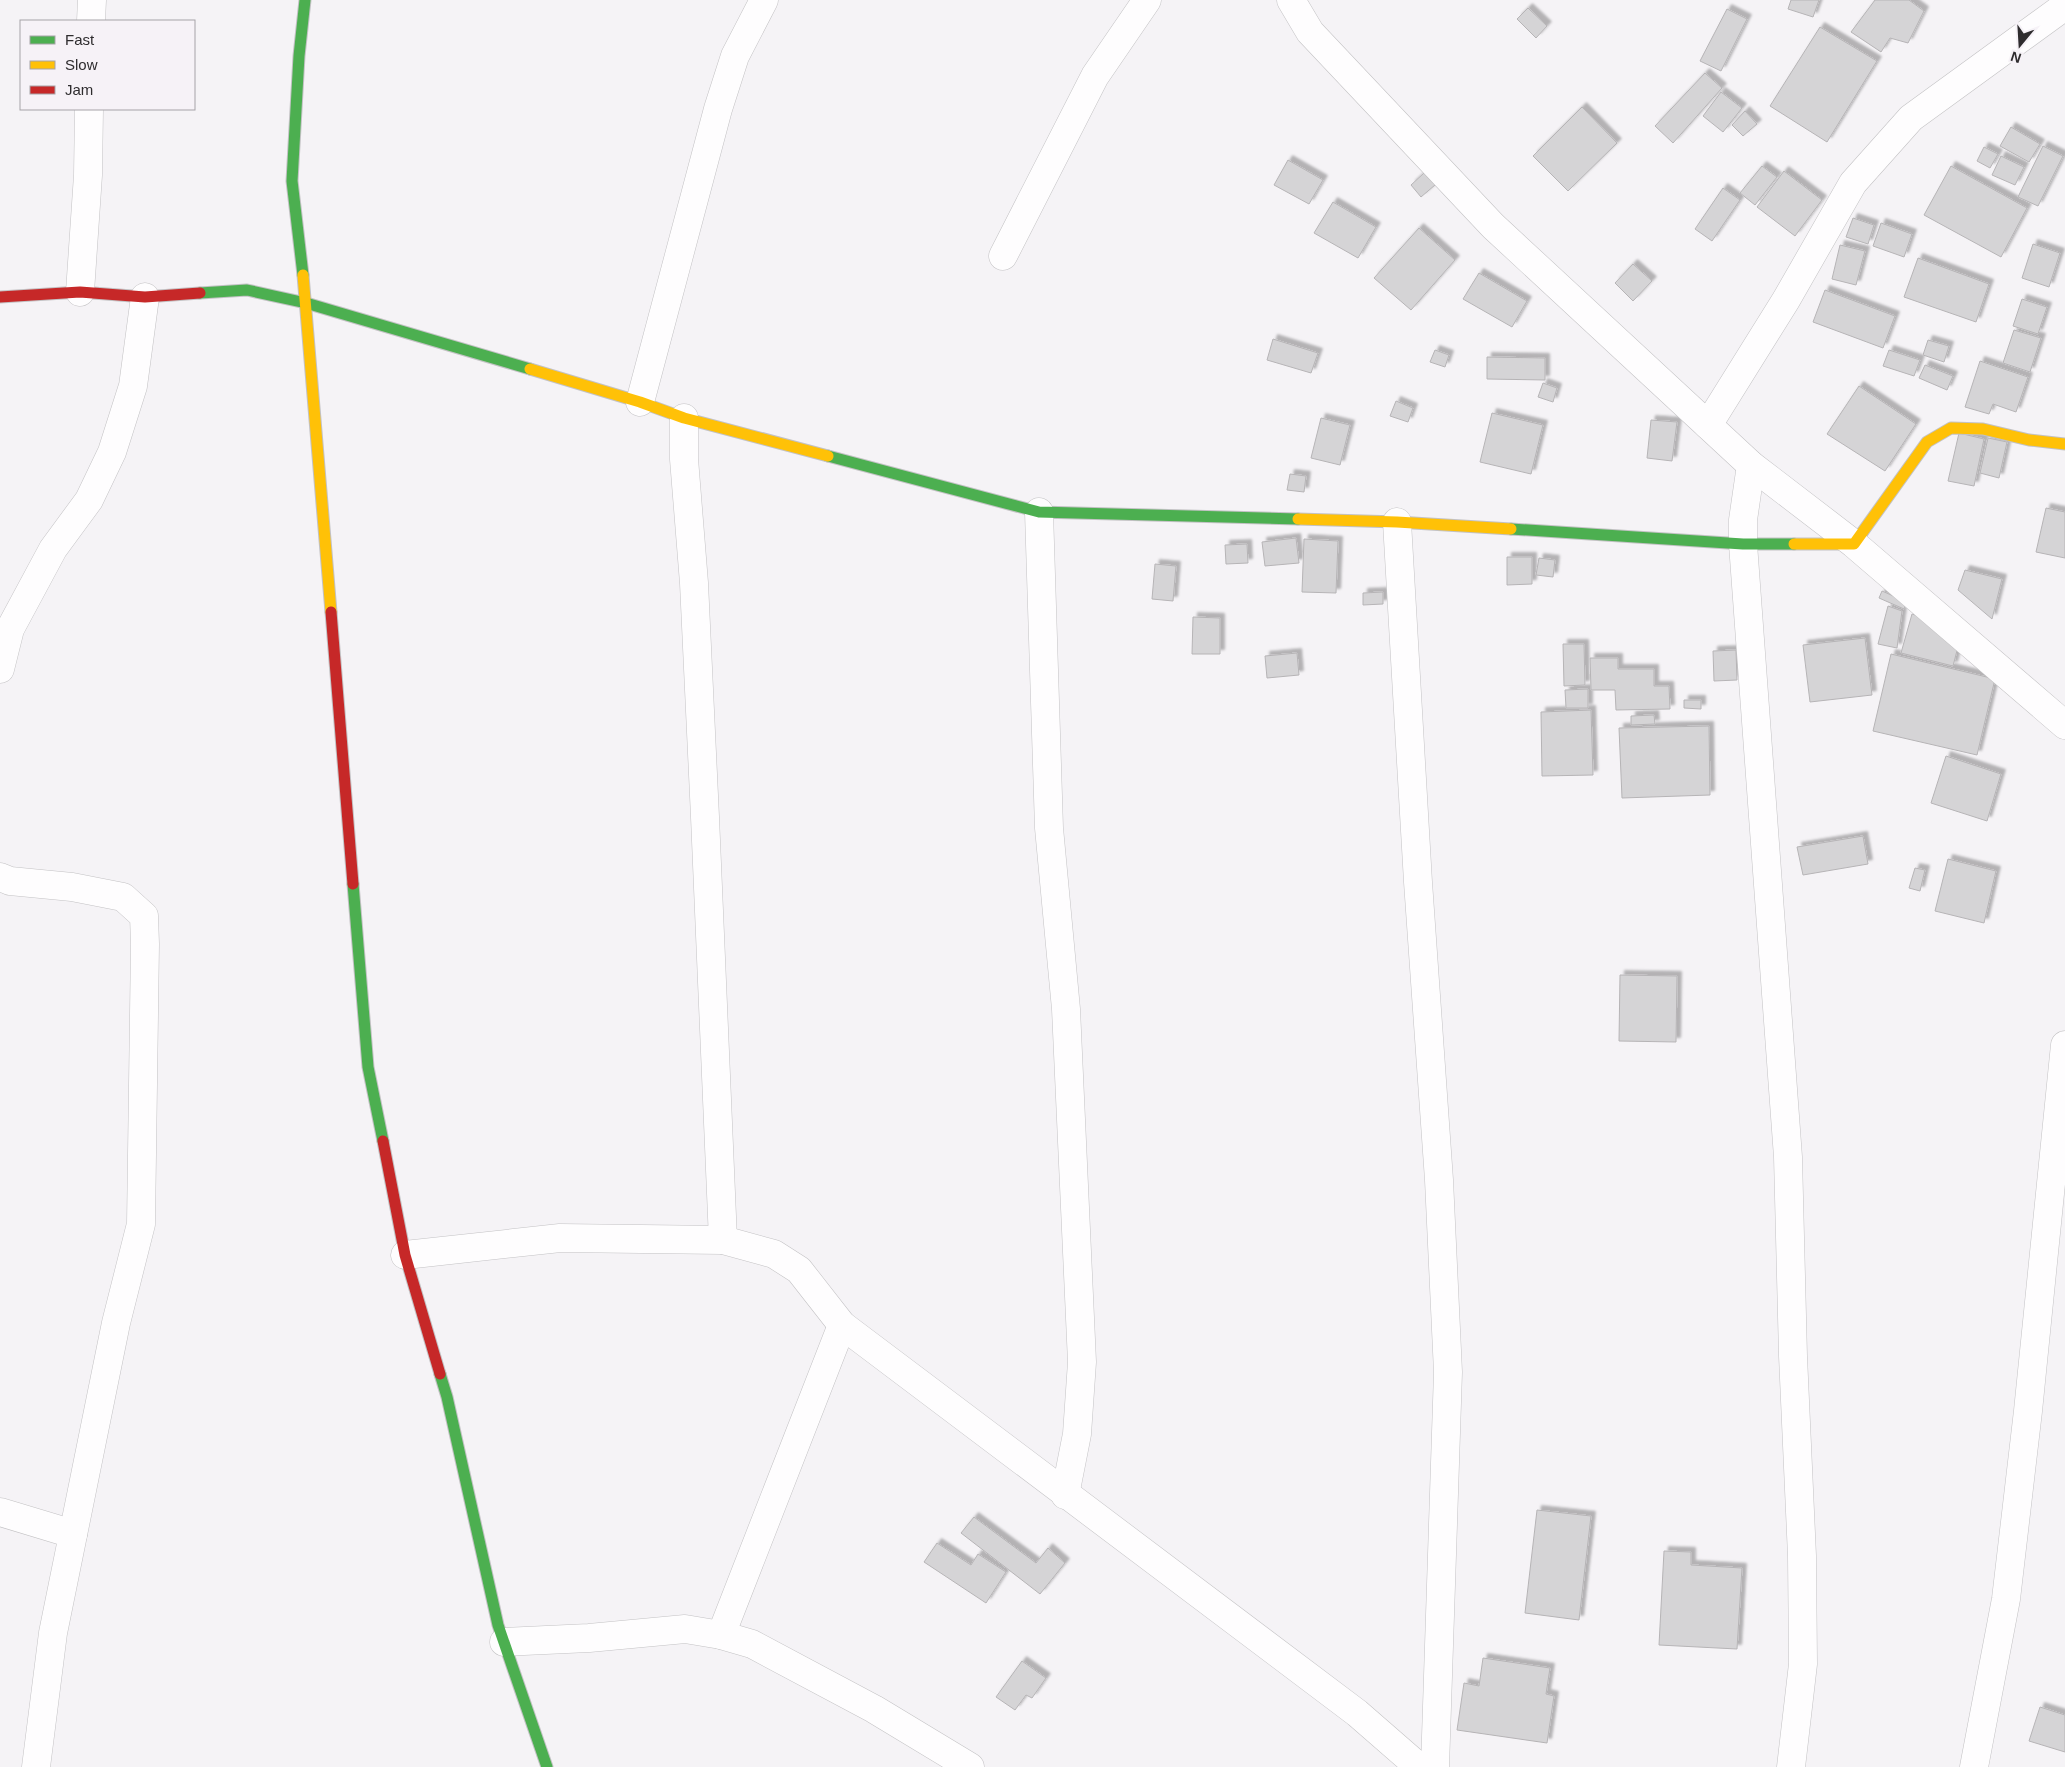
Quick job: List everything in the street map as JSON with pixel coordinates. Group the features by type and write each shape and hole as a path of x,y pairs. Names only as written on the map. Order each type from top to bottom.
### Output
{"street":[{"path":"91,20 92,0"},
{"path":"305,0 299,56 292,180 306,303 368,1066 405,1255 447,1397 498,1625 547,1767"},
{"path":"640,402 718,109 735,56 764,0"},
{"path":"1003,256 1095,76 1147,0"},
{"path":"1291,0 1310,32 1493,226 1751,465 1854,544 2065,725"},
{"path":"1708,425 1786,300 1853,183 1912,118 2065,6"},
{"path":"80,292 88,175 89,110"},
{"path":"0,298 80,292 145,296 247,290 306,303 640,402 684,418 1039,512 1397,522 1743,544 1854,544"},
{"path":"0,669 10,629 53,549 89,500 112,452 133,386 145,296"},
{"path":"684,418 684,459 694,583 723,1240"},
{"path":"1854,544 1927,442 1951,428 1983,429 2029,440 2065,444"},
{"path":"1751,465 1743,520 1743,544 1788,1157 1793,1356 1802,1556 1803,1654 1791,1767"},
{"path":"1039,512 1049,828 1066,1009 1082,1362 1077,1434 1065,1495"},
{"path":"1397,522 1418,882 1439,1180 1448,1372 1436,1767"},
{"path":"0,877 10,881 72,887 123,897 144,916 141,1224 116,1322 53,1633 36,1767"},
{"path":"1974,1767 2006,1598 2028,1411 2065,1045"},
{"path":"405,1255 560,1238 723,1240 774,1254 798,1270 842,1325 1065,1495 1357,1713 1419,1767"},
{"path":"721,1635 842,1325"},
{"path":"0,1512 73,1534"},
{"path":"504,1642 589,1638 685,1629 721,1635 752,1644 769,1653 874,1709 970,1767"}],"building":[{"path":"1791,0 1819,0 1813,17 1788,9"},
{"path":"1875,0 1909,0 1924,11 1908,43 1890,38 1881,52 1851,32"},
{"path":"1528,8 1547,26 1536,38 1517,19"},
{"path":"1727,9 1747,19 1721,71 1700,61"},
{"path":"1820,27 1877,61 1827,142 1770,106"},
{"path":"1705,73 1722,88 1673,143 1655,126"},
{"path":"1721,92 1742,108 1723,132 1703,116"},
{"path":"1582,107 1617,143 1568,191 1533,156"},
{"path":"1745,111 1757,124 1743,136 1732,125"},
{"path":"2011,127 2040,144 2029,162 2000,146"},
{"path":"2043,146 2063,156 2038,206 2018,197"},
{"path":"1984,147 1998,154 1990,168 1977,161"},
{"path":"2001,156 2024,167 2015,185 1992,175"},
{"path":"1288,160 1323,180 1309,204 1274,185"},
{"path":"1762,166 1777,177 1755,205 1740,193"},
{"path":"1951,166 2027,208 2001,257 1924,215"},
{"path":"1784,171 1822,200 1795,236 1757,207"},
{"path":"1424,173 1435,185 1421,197 1411,185"},
{"path":"1723,188 1740,200 1712,241 1695,229"},
{"path":"1333,202 1376,227 1358,258 1314,233"},
{"path":"1853,218 1874,225 1868,244 1846,237"},
{"path":"1881,223 1912,234 1904,257 1873,246"},
{"path":"1419,228 1455,260 1411,310 1374,278"},
{"path":"2033,244 2060,253 2049,287 2022,278"},
{"path":"1840,245 1865,251 1856,285 1832,279"},
{"path":"1918,258 1989,284 1976,322 1904,297"},
{"path":"1633,264 1652,281 1633,301 1615,283"},
{"path":"1479,273 1527,301 1512,327 1463,299"},
{"path":"1825,290 1895,316 1883,348 1813,322"},
{"path":"2022,299 2047,307 2038,334 2013,326"},
{"path":"2014,330 2041,338 2030,372 2003,363"},
{"path":"1273,339 1318,353 1311,373 1267,360"},
{"path":"1928,340 1949,346 1944,362 1923,355"},
{"path":"1435,350 1449,355 1445,367 1430,362"},
{"path":"1889,350 1920,360 1914,376 1883,366"},
{"path":"1487,357 1545,358 1545,380 1487,379"},
{"path":"1980,361 2028,377 2016,412 1993,404 1989,414 1965,407"},
{"path":"1925,365 1953,376 1947,390 1919,378"},
{"path":"1543,383 1557,388 1553,402 1538,397"},
{"path":"1859,386 1916,424 1885,471 1827,434"},
{"path":"1396,401 1413,408 1408,422 1390,416"},
{"path":"1492,413 1543,425 1531,474 1480,462"},
{"path":"1321,418 1350,425 1340,465 1311,458"},
{"path":"1651,420 1677,422 1672,461 1647,458"},
{"path":"1959,433 1984,439 1974,486 1948,481"},
{"path":"1988,438 2007,442 1999,478 1980,473"},
{"path":"1290,474 1306,476 1304,492 1287,490"},
{"path":"2046,508 2065,512 2065,558 2036,552"},
{"path":"1296,538 1299,563 1265,566 1262,542"},
{"path":"1304,539 1338,541 1336,593 1302,592"},
{"path":"1247,544 1248,563 1226,564 1225,545"},
{"path":"1507,557 1532,557 1532,584 1507,585"},
{"path":"1539,558 1555,560 1553,577 1536,575"},
{"path":"1155,564 1176,566 1173,601 1152,599"},
{"path":"1965,570 2002,579 1992,619 1958,590"},
{"path":"1882,591 1907,602 1904,609 1879,598"},
{"path":"1383,592 1383,604 1363,605 1363,593"},
{"path":"1888,606 1902,611 1897,648 1878,644"},
{"path":"1912,614 1941,623 1960,639 1953,666 1901,653"},
{"path":"1193,617 1220,618 1220,654 1192,654"},
{"path":"1865,638 1872,695 1810,702 1803,645"},
{"path":"1563,644 1584,644 1585,685 1564,686"},
{"path":"1736,650 1737,680 1714,681 1713,651"},
{"path":"1297,653 1299,675 1267,678 1265,656"},
{"path":"1891,654 1995,679 1977,755 1873,731"},
{"path":"1590,658 1618,658 1618,669 1654,669 1654,686 1669,686 1670,709 1616,710 1615,690 1591,690"},
{"path":"1588,689 1588,708 1566,708 1565,690"},
{"path":"1684,700 1701,700 1701,709 1684,708"},
{"path":"1591,710 1593,775 1542,776 1541,712"},
{"path":"1654,715 1655,724 1631,725 1631,716"},
{"path":"1709,726 1710,795 1622,798 1619,728"},
{"path":"1946,756 2001,774 1987,821 1931,803"},
{"path":"1863,836 1868,864 1803,875 1797,847"},
{"path":"1948,859 1996,871 1984,923 1935,911"},
{"path":"1915,868 1925,870 1920,891 1909,888"},
{"path":"1620,975 1677,976 1676,1042 1619,1041"},
{"path":"1537,1510 1591,1516 1579,1620 1525,1613"},
{"path":"974,1517 1036,1563 1048,1548 1065,1563 1040,1594 961,1533"},
{"path":"937,1543 971,1565 978,1554 1006,1572 986,1603 924,1562"},
{"path":"1664,1551 1691,1552 1691,1565 1742,1568 1737,1649 1659,1645"},
{"path":"1483,1658 1550,1668 1546,1694 1554,1696 1547,1743 1457,1730 1464,1683 1479,1686"},
{"path":"1022,1661 1046,1678 1032,1698 1026,1695 1015,1710 996,1697"},
{"path":"2040,1707 2065,1715 2065,1752 2029,1741"}],"traffic: fast":[{"path":"303,275 292,181 299,56 305,0"},
{"path":"200,293 247,290 306,303 530,369"},
{"path":"828,456 1039,512 1298,519"},
{"path":"1511,529 1743,544 1794,544"},
{"path":"353,884 368,1067 383,1141"},
{"path":"440,1374 447,1397 498,1625 547,1767"}],"traffic: slow":[{"path":"303,275 331,612"},
{"path":"530,369 640,402 684,418 828,456"},
{"path":"1794,544 1854,544 1927,442 1951,428 1983,429 2029,440 2065,444"},
{"path":"1298,519 1397,522 1511,529"}],"traffic: jam":[{"path":"0,297 80,292 145,297 200,293"},
{"path":"331,612 353,884"},
{"path":"383,1141 405,1255 440,1374"}]}
